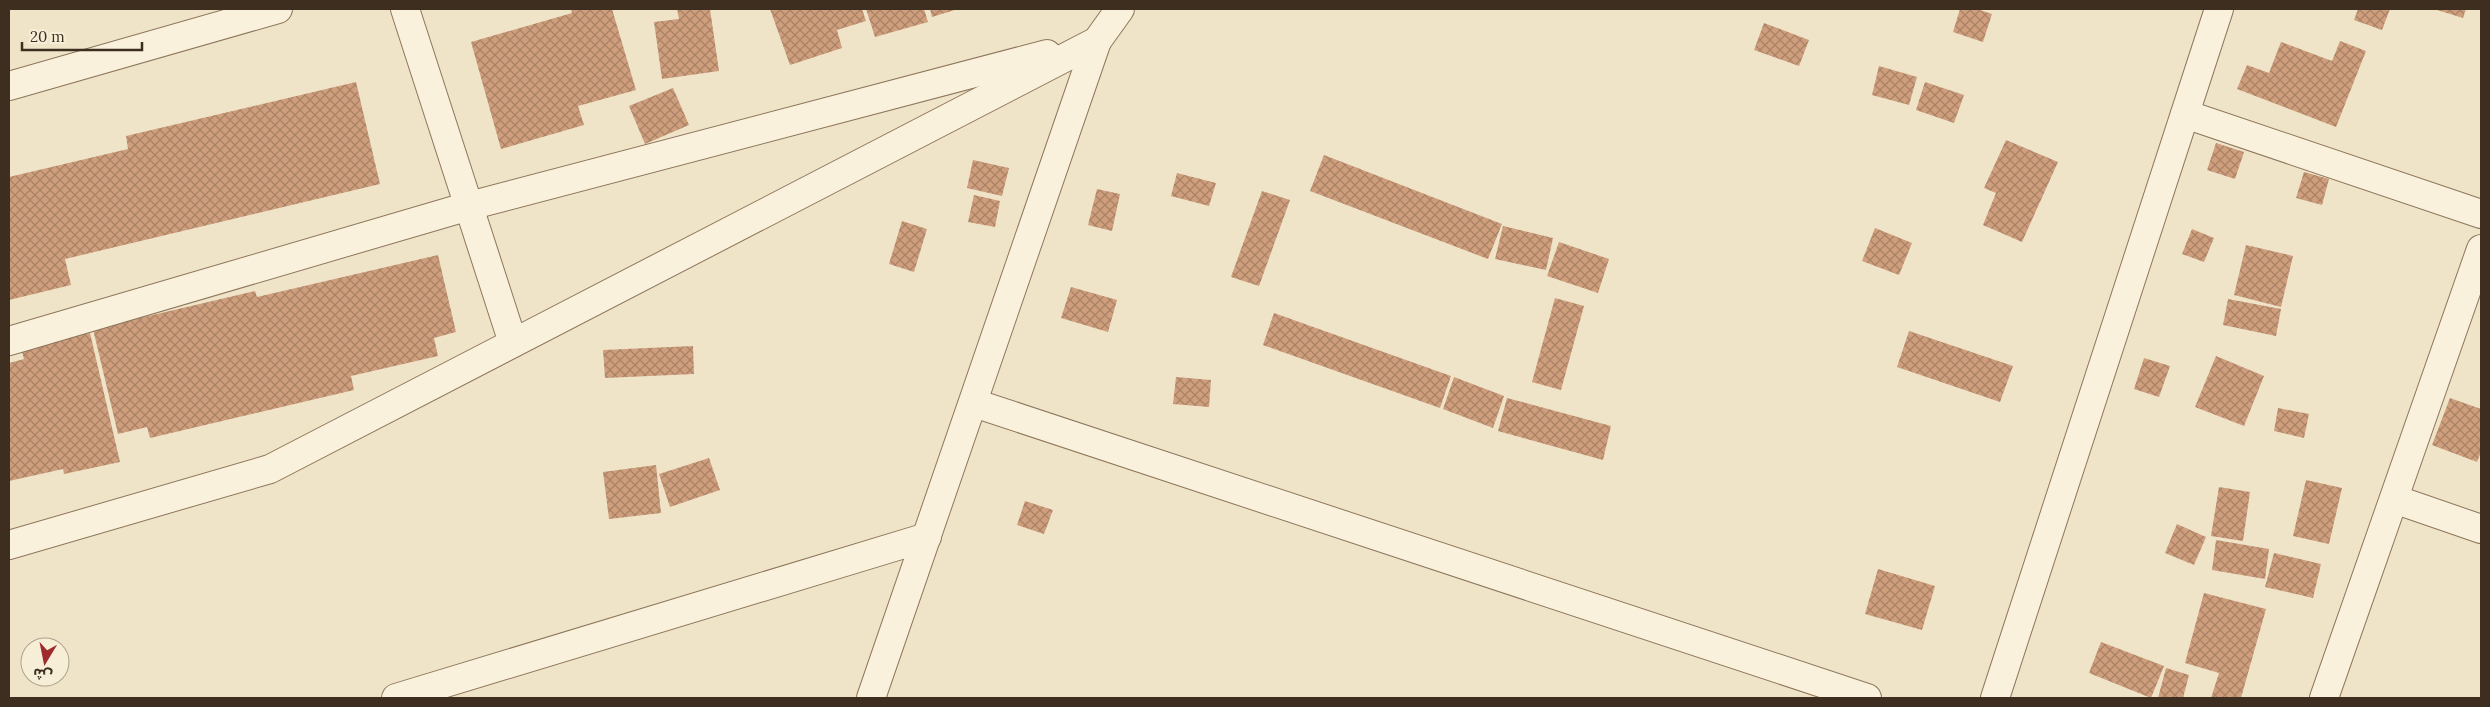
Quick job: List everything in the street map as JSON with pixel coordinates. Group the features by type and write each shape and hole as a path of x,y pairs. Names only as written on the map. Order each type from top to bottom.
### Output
{"street":[{"path":"9,86 278,9"},
{"path":"405,9 513,343"},
{"path":"871,698 1097,41 1120,9"},
{"path":"1995,698 2219,9"},
{"path":"9,341 469,206 1097,41"},
{"path":"9,545 270,469 1097,41"},
{"path":"2185,114 2481,214"},
{"path":"2324,698 2481,249"},
{"path":"974,403 1866,698"},
{"path":"2394,498 2481,529"},
{"path":"396,698 927,537"}],"building":[{"path":"571,9 612,9 636,90 578,106 584,125 501,149 471,42 572,13"},
{"path":"677,9 710,9 719,71 662,79 654,22 679,19"},
{"path":"770,9 862,9 866,21 837,30 842,48 790,65"},
{"path":"866,9 924,9 928,22 875,37"},
{"path":"930,9 958,9 932,17"},
{"path":"1960,9 1977,9 1992,14 1983,42 1953,32"},
{"path":"2358,9 2390,9 2382,30 2354,20"},
{"path":"2434,9 2466,9 2463,18"},
{"path":"1764,23 1809,40 1799,66 1754,50"},
{"path":"2340,41 2366,51 2336,127 2237,89 2247,65 2269,73 2281,42 2332,61"},
{"path":"1879,66 1917,77 1909,105 1872,95"},
{"path":"356,82 380,184 65,259 71,285 9,300 9,177 128,149 126,136"},
{"path":"1925,82 1964,95 1954,123 1916,110"},
{"path":"673,88 689,125 645,144 629,106"},
{"path":"2006,140 2058,162 2022,242 1983,225 1996,193 1984,188"},
{"path":"2216,143 2244,152 2235,179 2207,170"},
{"path":"1324,155 1502,224 1488,259 1310,191"},
{"path":"973,160 1009,168 1002,196 967,188"},
{"path":"2304,172 2329,179 2322,205 2296,198"},
{"path":"1177,173 1216,183 1209,206 1171,196"},
{"path":"1097,189 1120,194 1112,231 1088,225"},
{"path":"1262,191 1290,200 1259,286 1231,277"},
{"path":"974,195 1000,201 995,227 968,222"},
{"path":"902,221 927,229 914,272 889,264"},
{"path":"1503,226 1553,238 1546,270 1495,259"},
{"path":"1875,228 1912,243 1899,275 1862,261"},
{"path":"2192,229 2214,238 2204,262 2182,254"},
{"path":"1559,242 1609,259 1598,293 1547,276"},
{"path":"2246,245 2293,256 2281,307 2234,295"},
{"path":"438,255 456,332 434,338 438,356 351,376 354,390 150,438 147,427 118,434 93,329 255,291 257,297"},
{"path":"1071,287 1117,300 1108,332 1061,318"},
{"path":"1555,298 1584,306 1561,390 1532,382"},
{"path":"2228,299 2281,309 2276,336 2223,325"},
{"path":"1274,313 1451,376 1440,408 1263,345"},
{"path":"1909,331 2013,366 2000,402 1897,367"},
{"path":"90,333 120,462 64,474 63,469 9,481 9,363 24,359 21,348"},
{"path":"693,346 694,374 605,378 603,350"},
{"path":"2216,356 2264,376 2244,426 2195,407"},
{"path":"2144,358 2170,366 2159,397 2134,389"},
{"path":"1176,377 1211,380 1209,407 1173,404"},
{"path":"1454,377 1504,396 1493,428 1443,409"},
{"path":"1507,398 1611,426 1603,460 1498,431"},
{"path":"2450,398 2481,409 2481,452 2477,462 2432,445"},
{"path":"2278,408 2309,414 2304,438 2274,431"},
{"path":"709,458 720,490 670,507 659,474"},
{"path":"656,465 661,513 609,519 603,472"},
{"path":"2306,480 2342,488 2329,544 2293,536"},
{"path":"2219,487 2250,492 2243,541 2211,536"},
{"path":"1025,501 1053,510 1044,534 1017,525"},
{"path":"2177,524 2206,537 2194,565 2165,553"},
{"path":"2216,540 2269,549 2265,579 2212,570"},
{"path":"2274,553 2321,564 2313,598 2265,587"},
{"path":"1878,569 1935,586 1922,630 1865,614"},
{"path":"2204,593 2266,609 2241,698 2211,698 2219,673 2185,663"},
{"path":"2101,642 2164,666 2151,698 2089,673"},
{"path":"2166,668 2189,675 2183,698 2158,698"}]}
